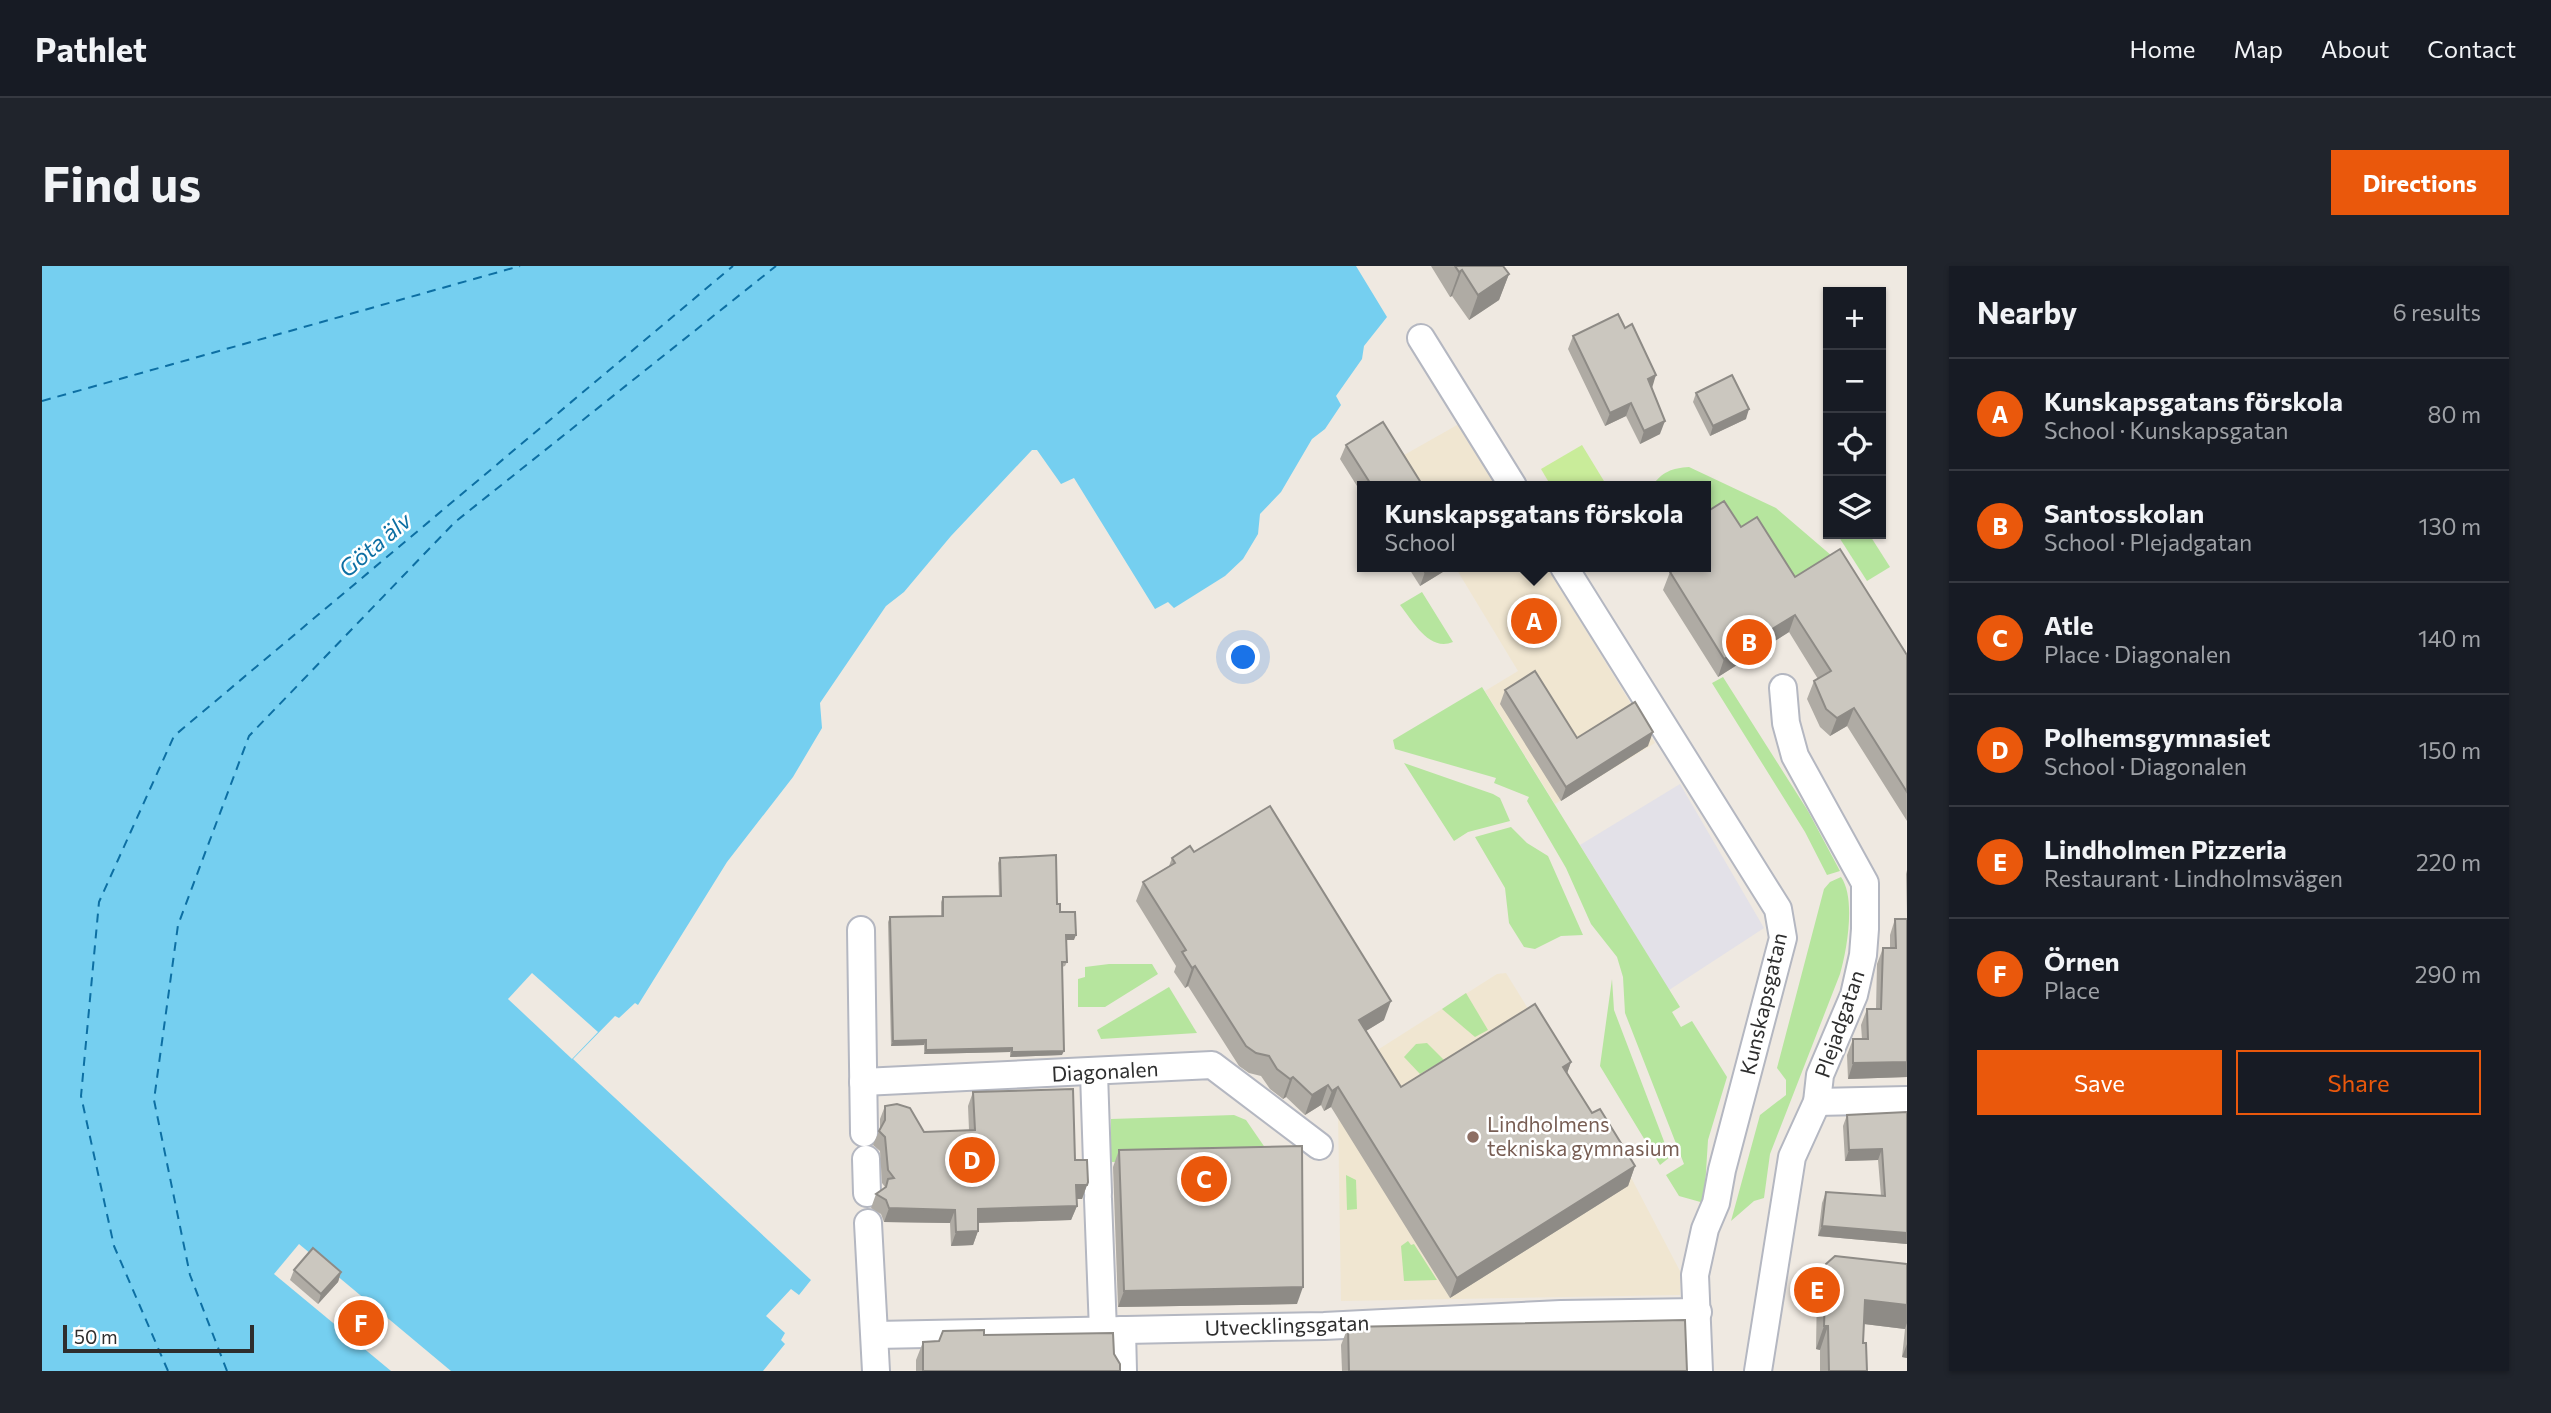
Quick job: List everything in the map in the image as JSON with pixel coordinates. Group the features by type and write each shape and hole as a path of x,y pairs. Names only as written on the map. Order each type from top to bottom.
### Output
{"street":[{"path":"1421,338 1510,481"},
{"name":"Kunskapsgatan","path":"1567,572 1778,909 1783,923 1783,938 1722,1170 1716,1203 1704,1229 1695,1275 1699,1371"},
{"name":"Plejadgatan","path":"1758,1371 1792,1157 1817,1102 1820,1075 1854,995 1864,955 1865,883 1795,756 1786,723 1783,688"},
{"path":"861,930 867,1193"},
{"name":"Diagonalen","path":"863,1082 1094,1073 1212,1065 1319,1146"},
{"path":"1094,1073 1098,1196 1112,1330 1122,1371"},
{"path":"1817,1102 1907,1101"},
{"path":"868,1223 876,1371"},
{"name":"Utvecklingsgatan","path":"875,1335 1324,1326 1561,1314 1698,1312"}],"shaded area":[{"path":"1459,424 1494,481 1412,481 1397,459"},
{"path":"1458,572 1550,572 1655,743 1555,804 1485,691 1518,671"},
{"path":"1680,784 1764,928 1669,990 1580,845"},
{"name":"Lindholmens tekniska gymnasium","path":"1506,973 1624,1164 1681,1273 1680,1295 1341,1301 1338,1111 1368,1056 1497,974"}],"green space":[{"path":"1582,445 1604,481 1548,481 1541,469"},
{"path":"1689,467 1776,508 1832,556 1789,591 1714,519 1711,514 1711,481 1656,481 1677,468"},
{"path":"1840,539 1872,539 1890,567 1867,581"},
{"path":"1422,592 1453,642 1436,643 1429,639 1400,605"},
{"path":"1723,677 1808,811 1840,871 1827,875 1805,832 1712,683"},
{"path":"1482,687 1680,1007 1672,1012 1681,1027 1692,1021 1727,1077 1708,1140 1704,1203 1679,1196 1666,1175 1684,1164 1625,1013 1623,977 1617,957 1591,924 1566,868 1527,801 1529,797 1494,783 1496,778 1395,749 1393,740"},
{"path":"1404,763 1493,794 1500,798 1510,821 1468,832 1454,841"},
{"path":"1511,827 1527,843 1548,856 1583,935 1561,936 1535,949 1524,947 1509,923 1505,888 1475,837"},
{"path":"1841,877 1846,886 1849,911 1840,974 1770,1154 1764,1198 1754,1201 1731,1221 1760,1115 1786,1095 1786,1080 1777,1068 1824,889 1830,882"},
{"path":"1152,964 1158,974 1105,1007 1078,1007 1078,979 1085,977 1085,967"},
{"path":"1612,979 1614,1010 1670,1157 1660,1165 1600,1066"},
{"path":"1169,987 1197,1033 1101,1039 1097,1030"},
{"path":"1466,993 1488,1030 1475,1037 1442,1009"},
{"path":"1427,1043 1444,1060 1420,1074 1404,1057 1416,1044"},
{"path":"1234,1115 1246,1120 1268,1152 1267,1159 1111,1162 1111,1119"},
{"path":"1346,1175 1356,1180 1357,1209 1347,1210"},
{"path":"1408,1241 1411,1245 1414,1244 1437,1280 1404,1281 1401,1246"}],"water":[{"name":"Göta älv","path":"42,266 1356,266 1387,317 1364,346 1362,359 1336,396 1341,405 1325,429 1312,439 1281,492 1260,514 1258,534 1243,559 1225,576 1174,608 1168,602 1155,609 1074,478 1061,484 1037,450 1032,450 951,536 904,592 886,606 820,703 822,728 793,777 727,862 638,1005 635,1003 619,1018 615,1016 573,1059 811,1280 799,1295 791,1289 766,1316 785,1333 781,1340 785,1344 763,1371 42,1371"}],"pier":[{"path":"532,973 598,1032 572,1059 508,999"},
{"path":"299,1244 451,1371 391,1371 274,1274"}],"building":[{"path":"1455,266 1503,266 1509,274 1478,295 1462,270 1459,272"},
{"path":"1618,314 1625,328 1632,324 1656,375 1648,379 1665,421 1644,431 1631,403 1610,413 1573,336"},
{"path":"1732,375 1749,409 1713,426 1696,393"},
{"path":"1383,422 1420,481 1369,481 1346,445"},
{"path":"1724,501 1741,527 1757,517 1795,577 1840,549 1907,655 1907,792 1854,708 1837,718 1826,709 1814,681 1831,671 1795,615 1724,659 1670,572 1711,572 1711,509"},
{"path":"1535,671 1577,738 1635,702 1653,732 1566,787 1505,690"},
{"path":"1270,806 1391,1001 1359,1020 1401,1087 1535,1004 1571,1062 1563,1067 1592,1113 1600,1109 1635,1166 1457,1278 1338,1087 1332,1091 1328,1085 1312,1095 1293,1077 1290,1079 1277,1069 1269,1056 1256,1053 1246,1046 1195,966 1192,968 1182,952 1186,950 1143,882 1175,863 1172,858 1190,846 1194,852"},
{"path":"1056,855 1057,904 1060,904 1060,912 1075,912 1076,935 1066,935 1067,962 1062,962 1064,1051 1012,1052 1012,1048 926,1050 926,1040 893,1041 890,917 943,916 943,897 1001,896 1000,858"},
{"path":"1895,919 1907,919 1907,1062 1853,1063 1853,1039 1868,1039 1867,1009 1881,1009 1883,948 1896,948"},
{"path":"1073,1089 1075,1160 1087,1160 1088,1182 1087,1185 1076,1185 1077,1206 978,1209 978,1231 956,1232 955,1210 889,1208 886,1200 876,1194 886,1187 888,1179 894,1178 888,1170 885,1137 879,1131 885,1120 885,1106 897,1104 910,1108 924,1132 975,1130 973,1092"},
{"path":"1907,1112 1907,1233 1822,1226 1826,1192 1885,1196 1882,1149 1849,1150 1847,1115"},
{"path":"1302,1146 1303,1287 1124,1291 1119,1150"},
{"path":"313,1248 341,1272 321,1294 294,1270"},
{"path":"1835,1256 1907,1264 1907,1305 1865,1300 1863,1343 1866,1343 1867,1371 1829,1371 1828,1326 1824,1326 1826,1264"},
{"path":"1685,1320 1687,1371 1349,1371 1348,1327"},
{"path":"984,1330 984,1335 1113,1333 1114,1354 1120,1364 1120,1371 923,1371 923,1342 939,1341 943,1331"}],"ferry route":[{"path":"42,401 520,266"},
{"path":"168,1371 114,1246 81,1096 99,902 174,736 733,266"},
{"path":"227,1371 190,1275 154,1100 178,925 249,736 455,522 776,266"}],"place":[{"name":"Kunskapsgatans förskola","path":"1534,621"},
{"name":"Santosskolan","path":"1749,642"},
{"name":"Lindholmens tekniska gymnasium","path":"1473,1137"},
{"name":"Polhemsgymnasiet","path":"972,1160"},
{"name":"Atle","path":"1204,1179"},
{"name":"Lindholmen Pizzeria","path":"1817,1290"},
{"name":"Örnen","path":"361,1323"}]}
